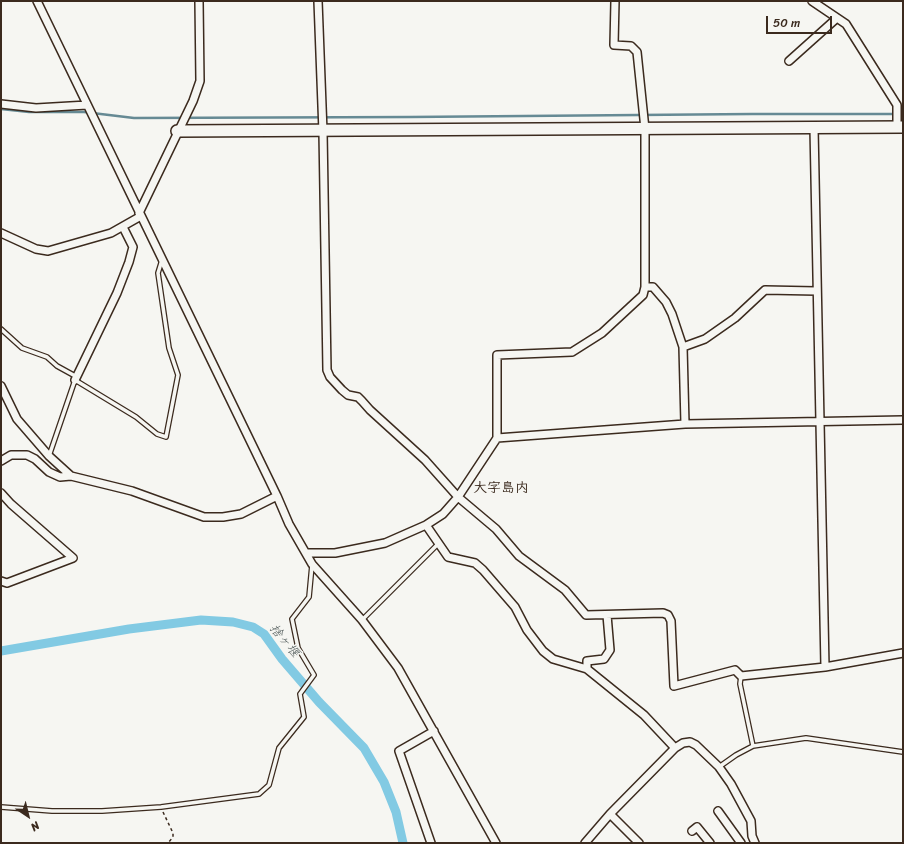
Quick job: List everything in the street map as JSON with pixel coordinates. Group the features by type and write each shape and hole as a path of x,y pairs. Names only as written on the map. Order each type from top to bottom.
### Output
{"street":[{"path":"36,1 277,496 289,524 312,564 362,620 398,668 496,843"},
{"path":"1,233 36,249 48,251 111,232 123,227 140,215 193,101 200,81 199,1"},
{"path":"318,1 323,132 327,370 330,377 348,395 358,397 370,410 425,460 458,497 496,530 519,556 530,566 549,577 565,590 586,615 663,613 668,615 671,621 674,686 735,670 741,676 825,667 903,653"},
{"path":"306,553 335,553 385,542 426,525 443,514 458,497 496,438 497,355 572,352 602,333 625,313 642,295 645,287 645,129 637,52 631,46 614,45 615,1"},
{"path":"178,132 900,127 897,105 846,24 812,1"},
{"path":"789,61 837,18"},
{"path":"1,104 36,108 87,105"},
{"path":"814,128 816,291 825,667"},
{"path":"76,378 117,293 129,262 133,247 123,227"},
{"path":"645,287 653,287 666,302 672,314 683,347 685,424"},
{"path":"683,347 705,339 734,318 764,290 816,291"},
{"path":"1,386 18,419 49,456 71,476"},
{"path":"496,438 685,424 903,420"},
{"path":"1,461 11,455 28,455 35,459 49,472 60,476 71,476 132,490 204,517 223,517 241,514 277,496"},
{"path":"1,493 11,504 73,558 7,583 1,581"},
{"path":"426,525 448,557 475,563 483,570 515,607 527,630 543,651 553,659 586,668 644,715 675,748"},
{"path":"586,668 587,661 604,659 610,650 607,615"},
{"path":"431,843 399,751 434,731"},
{"path":"585,843 610,814 675,748 683,743 690,742 696,745 719,767 751,821 753,840 741,843 718,811"},
{"path":"610,814 639,843"},
{"path":"692,831 697,827 710,843"}],"lane":[{"path":"1,329 22,348 47,357 56,366 136,417 157,434 166,437 178,376 169,348 158,273 162,260"},
{"path":"49,456 76,378"},
{"path":"362,620 439,543"},
{"path":"1,807 102,811 160,807 259,794 269,785 279,748 304,717 300,694 314,675 298,648 292,619 309,597 312,564"},
{"path":"741,676 740,684 753,746"},
{"path":"719,767 736,755 753,746 806,738 903,752"}],"path":[{"path":"160,807 173,833 173,837 168,843"}],"waterway":[{"path":"1,109 29,112 84,112 134,118 903,114"},
{"name":"捨ヶ堰","path":"1,651 129,629 201,620 233,622 253,627 264,634 282,659 319,702 364,748 384,782 396,812 403,843"}],"district":[{"name":"大字島内","path":"501,488"}]}
